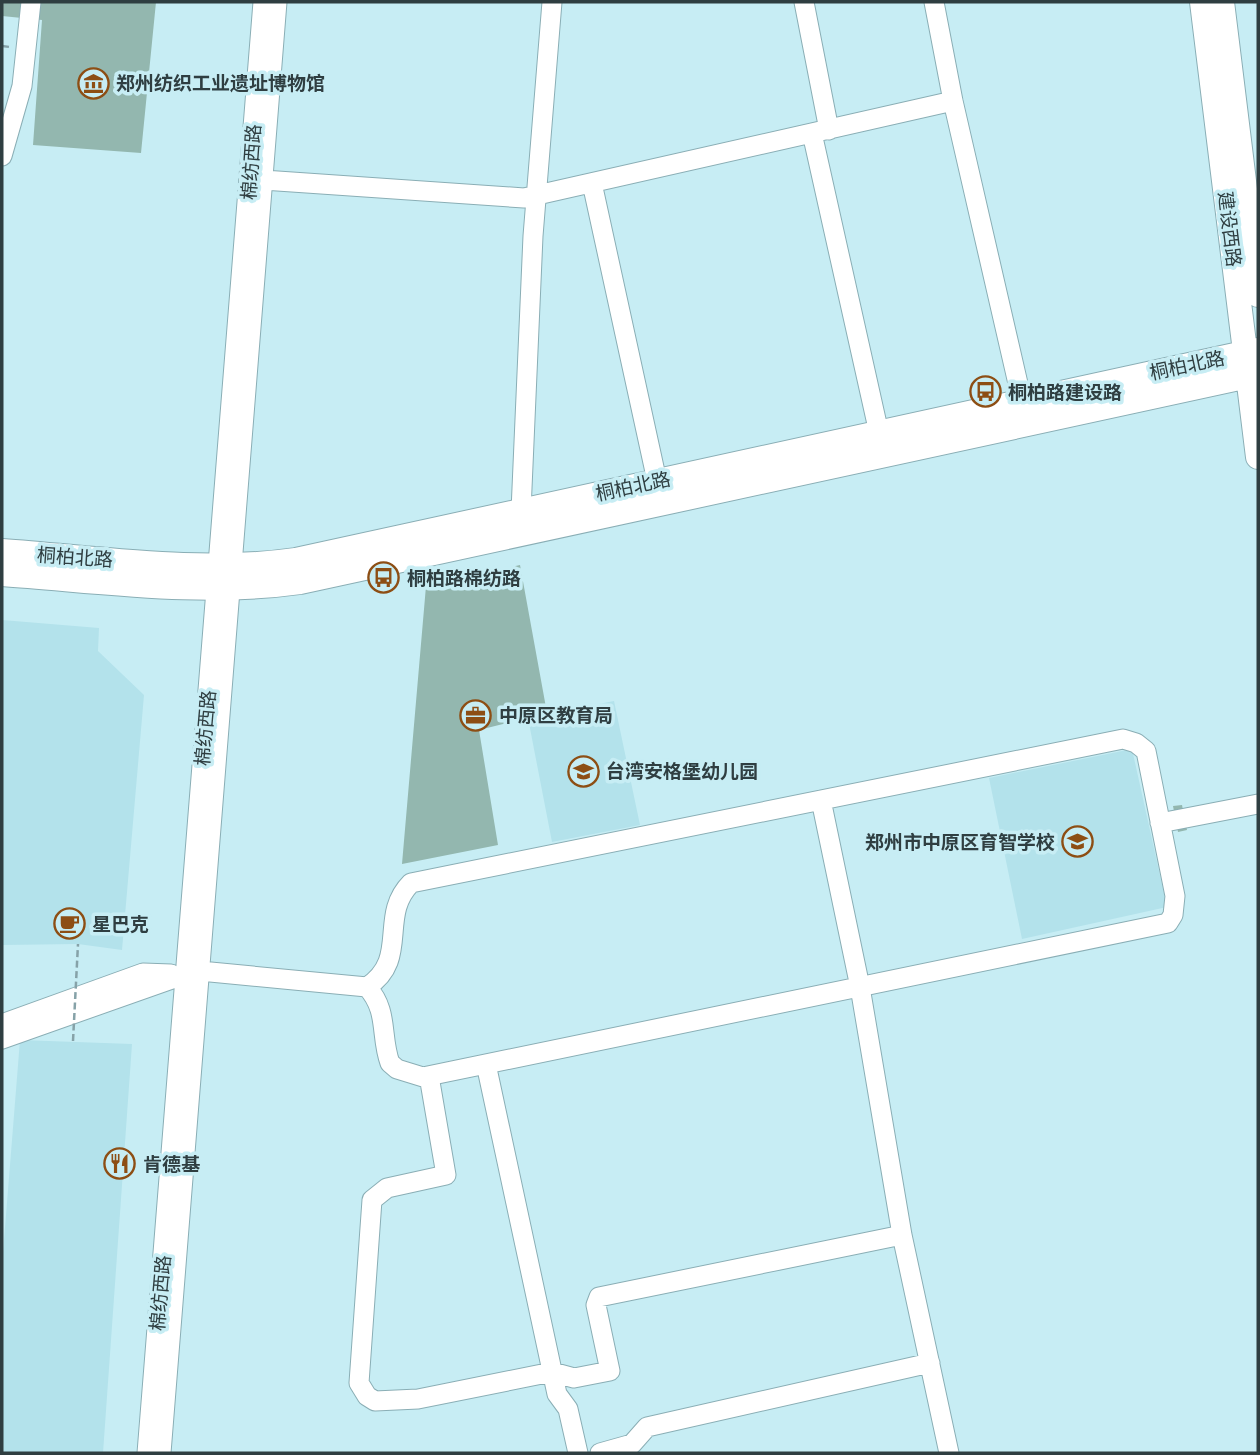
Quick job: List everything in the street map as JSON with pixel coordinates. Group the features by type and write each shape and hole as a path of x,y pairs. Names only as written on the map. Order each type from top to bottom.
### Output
{"main road":[{"name":"建设西路","path":"1202,2 1253,363 1258,457"},
{"name":"建设西路","path":"1222,2 1258,295"},
{"name":"桐柏北路","path":"2,551 177,566 224,577 314,579 1253,363"},
{"name":"桐柏北路","path":"2,574 176,588 1022,401 1253,363"}],"street":[{"path":"2,156 22,86 31,2"},
{"name":"棉纺西路","path":"161,1453 263,2"},
{"name":"棉纺西路","path":"224,577 263,180 277,2"},
{"path":"521,511 537,196 552,2"},
{"path":"804,2 820,132 879,433"},
{"path":"934,2 953,101 1022,401"},
{"path":"263,180 537,196 953,101"},
{"path":"592,183 657,481"},
{"path":"2,1024 143,973 193,972 367,987 382,977 390,964 397,900 411,883 1123,739 1136,743 1146,751 1175,896 1173,915 1168,923 429,1076 407,1073 390,1063 383,1013 379,1002 367,987"},
{"path":"821,800 860,987 902,1235 949,1453"},
{"path":"1160,823 1258,804"},
{"path":"2,1039 193,972"},
{"name":"棉纺西路","path":"147,1453 193,972"},
{"path":"486,1064 556,1394 571,1418 578,1453"},
{"path":"429,1076 446,1175 387,1188 372,1200 359,1383 362,1390 375,1401 418,1399 552,1372 573,1378 610,1371 596,1305 599,1297 902,1235"},
{"path":"600,1453 632,1444 647,1427 930,1363"}],"path":[{"path":"73,1041 78,944"}],"shaded area":[{"path":"2,620 99,628 98,651 144,695 122,950 78,944 2,945"},
{"name":"台湾安格堡幼儿园","path":"614,701 640,825 552,842 528,718"},
{"name":"郑州市中原区育智学校","path":"1132,749 1167,907 1022,939 989,778"},
{"path":"20,1040 132,1044 103,1453 2,1453 2,1265"}],"building":[{"name":"郑州纺织工业遗址博物馆","path":"2,2 156,2 141,153 33,145 42,20 2,16"},
{"name":"中原区教育局","path":"520,565 547,713 479,730 498,845 402,864 426,586"},
{"path":"1182,805 1187,830 1178,832 1173,806"}],"place":[{"name":"郑州纺织工业遗址博物馆","path":"93,83"},
{"name":"桐柏路建设路","path":"985,392"},
{"name":"桐柏路棉纺路","path":"384,578"},
{"name":"中原区教育局","path":"476,715"},
{"name":"台湾安格堡幼儿园","path":"583,771"},
{"name":"郑州市中原区育智学校","path":"1078,842"},
{"name":"星巴克","path":"69,924"},
{"name":"肯德基","path":"120,1164"}]}
